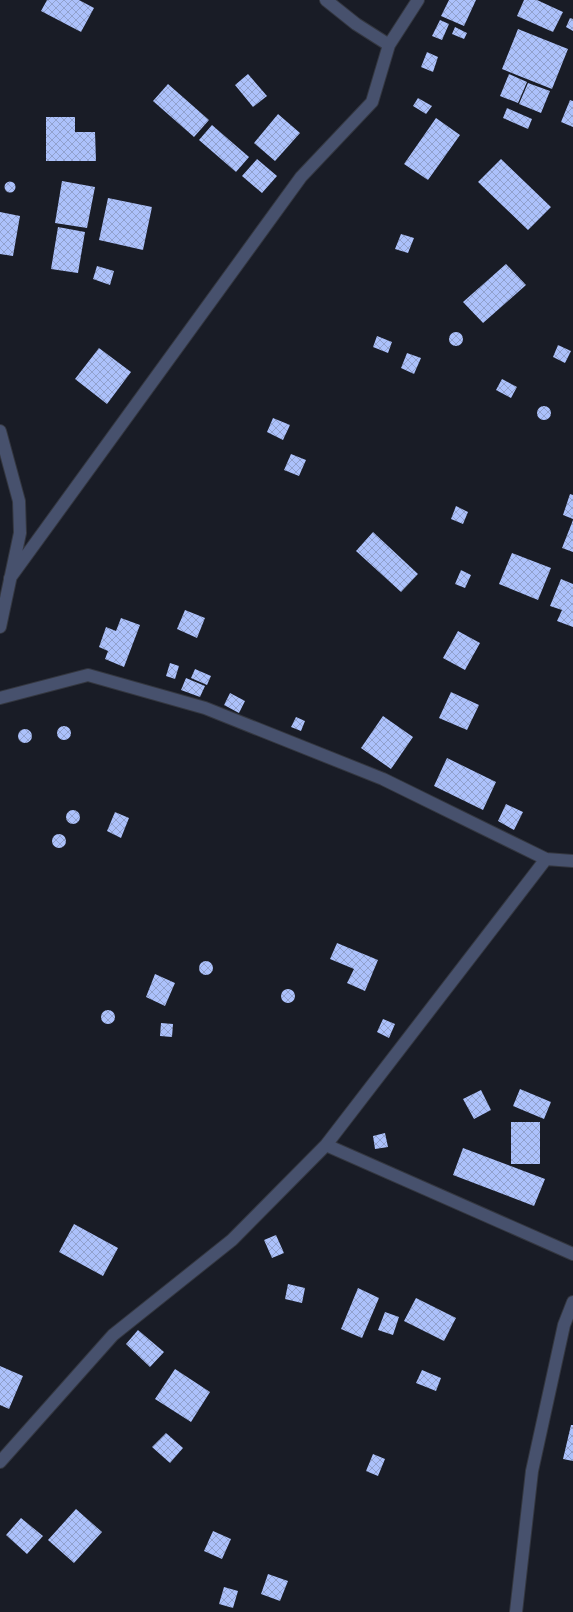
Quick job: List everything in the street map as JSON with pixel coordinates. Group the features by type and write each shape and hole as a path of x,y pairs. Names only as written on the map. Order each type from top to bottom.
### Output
{"street":[{"path":"326,0 356,24 388,45"},
{"path":"10,578 301,177 372,102 388,45 418,0"},
{"path":"0,431 19,500 20,533 0,627"},
{"path":"0,698 88,675 205,708 383,779 546,859 573,861"},
{"path":"0,1462 113,1335 232,1240 326,1145 546,859"},
{"path":"326,1145 573,1254"},
{"path":"516,1612 532,1471 564,1325 573,1302"}],"building":[{"path":"47,0 79,0 94,8 81,32 41,11"},
{"path":"449,0 476,0 464,26 441,16"},
{"path":"524,0 537,0 563,12 553,32 517,16"},
{"path":"570,18 573,19 573,31 566,27"},
{"path":"440,20 449,24 442,40 432,36"},
{"path":"455,27 467,33 464,39 452,34"},
{"path":"518,29 568,49 552,89 502,69"},
{"path":"427,52 438,57 433,72 421,67"},
{"path":"248,74 267,96 253,107 235,85"},
{"path":"509,74 527,82 518,103 500,96"},
{"path":"528,83 550,91 541,113 519,104"},
{"path":"168,84 209,120 194,137 153,101"},
{"path":"418,98 432,106 426,114 413,106"},
{"path":"570,100 573,101 573,127 561,122"},
{"path":"507,108 532,119 528,129 503,118"},
{"path":"278,114 300,133 275,161 254,143"},
{"path":"46,117 75,117 75,132 95,132 96,161 46,161"},
{"path":"436,118 460,135 428,180 404,164"},
{"path":"212,125 249,157 236,172 199,140"},
{"path":"257,159 277,176 262,193 242,176"},
{"path":"501,159 551,207 528,230 478,182"},
{"path":"62,181 95,187 87,228 55,223"},
{"path":"8,182 12,182 14,183 14,191 8,192 5,189 5,185"},
{"path":"108,198 152,207 143,250 99,240"},
{"path":"0,212 20,216 13,256 0,254"},
{"path":"58,227 85,232 78,273 51,269"},
{"path":"401,234 414,238 408,253 395,249"},
{"path":"506,264 526,285 483,323 463,302"},
{"path":"97,266 114,271 110,285 93,279"},
{"path":"453,332 459,332 463,336 463,342 459,346 453,346 449,342 449,336"},
{"path":"377,336 392,342 388,353 373,347"},
{"path":"558,345 571,351 565,363 553,357"},
{"path":"99,348 131,372 107,404 75,379"},
{"path":"407,353 421,358 414,374 401,368"},
{"path":"502,379 517,387 511,398 496,390"},
{"path":"544,406 549,408 551,413 549,418 544,420 539,418 537,413 539,408"},
{"path":"273,418 290,425 283,440 267,432"},
{"path":"291,454 306,460 299,476 284,470"},
{"path":"570,494 573,495 573,519 563,515"},
{"path":"456,506 468,512 463,524 451,519"},
{"path":"573,520 573,552 562,548"},
{"path":"373,532 418,574 401,592 356,551"},
{"path":"512,553 551,568 538,600 499,584"},
{"path":"461,570 471,575 465,588 455,584"},
{"path":"561,579 573,584 573,627 557,621 562,610 550,606"},
{"path":"185,610 205,618 197,638 177,629"},
{"path":"121,618 140,625 124,667 105,659 108,651 99,647 106,627 116,631"},
{"path":"458,631 480,643 465,670 443,658"},
{"path":"170,663 179,666 175,679 166,676"},
{"path":"195,669 211,676 207,685 191,678"},
{"path":"186,678 205,686 200,697 181,690"},
{"path":"451,692 479,705 467,730 439,718"},
{"path":"230,693 245,701 239,713 224,705"},
{"path":"383,716 413,737 391,769 361,748"},
{"path":"296,717 305,721 301,731 291,727"},
{"path":"61,726 67,726 71,730 71,736 67,740 61,740 57,736 57,730"},
{"path":"22,729 28,729 32,733 32,739 28,743 22,743 18,739 18,733"},
{"path":"447,758 496,782 483,810 434,786"},
{"path":"506,804 523,812 514,830 498,821"},
{"path":"70,810 76,810 80,814 80,820 76,824 70,824 66,820 66,814"},
{"path":"115,812 129,818 121,838 107,831"},
{"path":"56,834 62,834 66,838 66,844 62,848 56,848 52,844 52,838"},
{"path":"337,943 378,960 365,991 347,983 354,969 330,959"},
{"path":"203,961 209,961 213,965 213,971 209,975 203,975 199,971 199,965"},
{"path":"155,974 175,983 165,1006 146,997"},
{"path":"285,989 291,989 295,993 295,999 291,1003 285,1003 281,999 281,993"},
{"path":"105,1010 111,1010 115,1014 115,1020 111,1024 105,1024 101,1020 101,1014"},
{"path":"383,1019 395,1024 389,1038 377,1032"},
{"path":"161,1023 173,1024 172,1037 160,1036"},
{"path":"520,1089 551,1102 544,1119 513,1106"},
{"path":"481,1090 491,1110 474,1119 463,1099"},
{"path":"511,1122 540,1122 540,1164 511,1164"},
{"path":"385,1133 388,1147 375,1149 373,1136"},
{"path":"463,1148 545,1179 534,1206 453,1175"},
{"path":"74,1224 118,1248 103,1276 59,1252"},
{"path":"276,1235 284,1253 272,1258 264,1240"},
{"path":"288,1284 305,1288 302,1303 285,1299"},
{"path":"358,1288 379,1298 362,1338 341,1329"},
{"path":"416,1298 456,1318 444,1341 404,1321"},
{"path":"385,1312 399,1317 393,1335 378,1330"},
{"path":"138,1330 164,1352 150,1367 126,1344"},
{"path":"0,1366 23,1376 9,1409 0,1405"},
{"path":"175,1369 210,1392 191,1422 155,1399"},
{"path":"422,1370 441,1378 436,1391 416,1383"},
{"path":"571,1425 573,1425 573,1461 563,1459"},
{"path":"166,1433 183,1448 170,1463 152,1447"},
{"path":"373,1454 385,1459 378,1476 366,1471"},
{"path":"76,1509 102,1532 74,1563 48,1540"},
{"path":"21,1518 43,1536 27,1554 6,1535"},
{"path":"213,1531 231,1539 222,1559 204,1551"},
{"path":"268,1574 288,1581 280,1601 261,1594"},
{"path":"224,1587 238,1591 233,1608 219,1604"}]}
